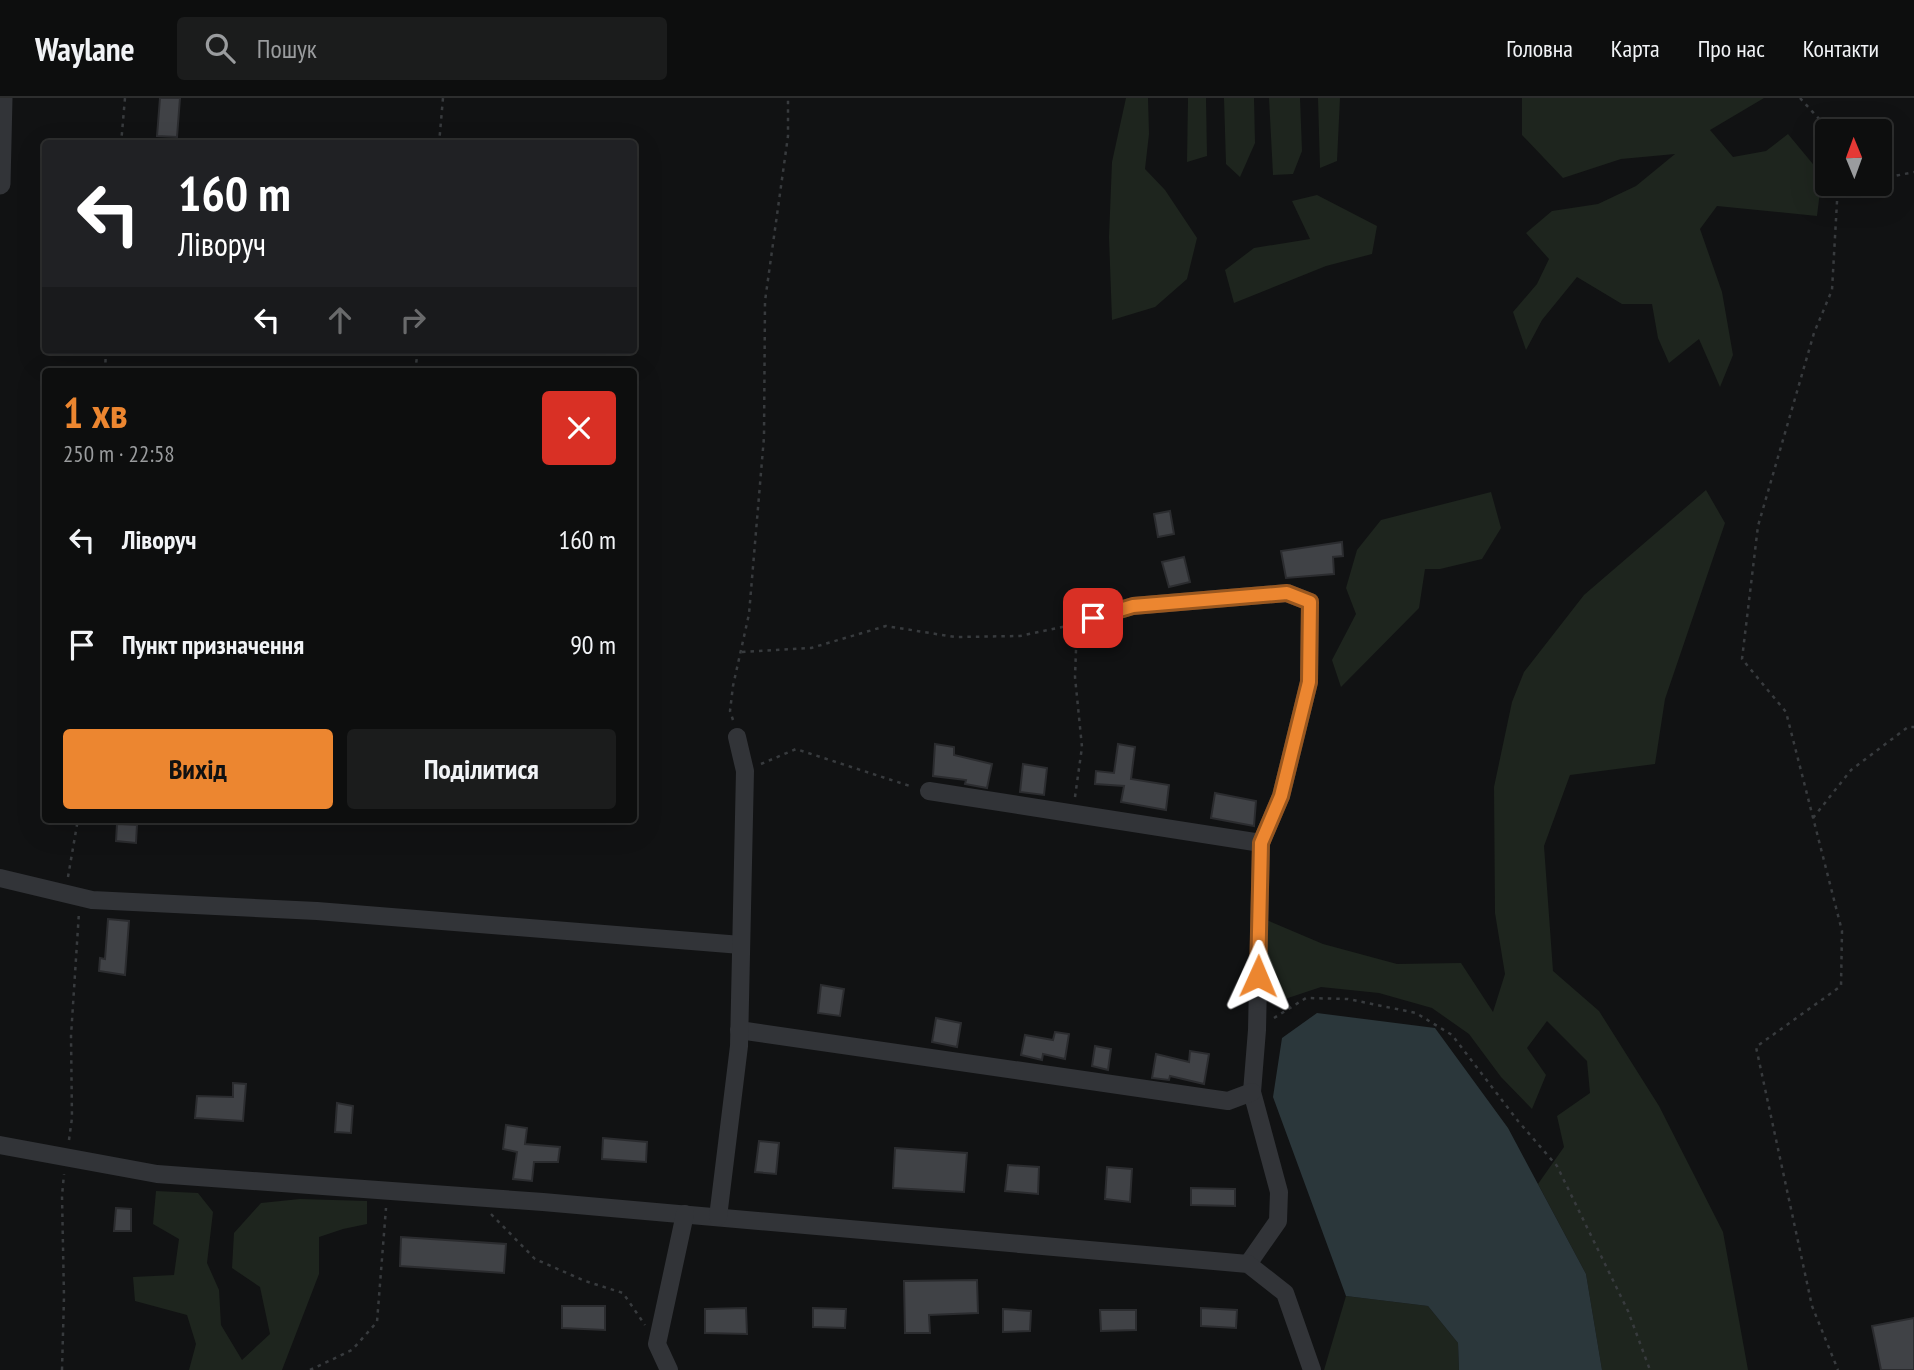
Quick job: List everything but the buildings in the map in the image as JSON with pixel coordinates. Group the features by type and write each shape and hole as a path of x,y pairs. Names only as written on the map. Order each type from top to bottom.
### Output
{"street":[{"path":"0,184 2,98"},
{"path":"1085,620 1133,606 1287,593 1310,602 1309,682 1281,796 1261,843 1257,1030 1252,1092 1279,1192 1278,1221 1248,1264"},
{"path":"718,1217 739,1030 745,771 737,737"},
{"path":"929,791 1261,843"},
{"path":"0,878 92,900 317,911 741,945"},
{"path":"739,1030 1228,1101 1252,1092"},
{"path":"0,1145 157,1174 685,1214 1248,1264 1285,1293 1312,1370"},
{"path":"653,1370 685,1214"},
{"path":"657,1344 669,1370"}],"path":[{"path":"121,140 125,98"},
{"path":"439,140 443,98"},
{"path":"737,737 730,711 749,614 764,437 765,301 788,136 788,98"},
{"path":"1800,98 1819,119"},
{"path":"1892,177 1914,172"},
{"path":"1837,196 1832,290 1814,332 1758,526 1742,659 1786,712 1842,931 1841,986 1756,1047 1812,1306 1839,1370"},
{"path":"742,652 811,648 886,626 955,637 1020,636 1085,620 1075,677 1082,747 1073,815"},
{"path":"1813,818 1851,770 1908,727 1914,727"},
{"path":"745,771 796,749 929,791"},
{"path":"62,1370 62,1196 72,1118 72,895 78,823"},
{"path":"1257,1030 1306,998 1337,998 1416,1013 1452,1035 1518,1121 1557,1166 1628,1311 1650,1370"},
{"path":"310,1370 352,1350 377,1322 387,1191"},
{"path":"474,1197 535,1259 585,1281 623,1293 657,1344"}],"shaded area":[{"path":"1126,98 1148,98 1149,134 1145,169 1165,190 1197,238 1187,279 1155,307 1112,320 1109,237 1112,162"},
{"path":"1188,98 1206,98 1207,156 1187,162"},
{"path":"1224,98 1254,98 1255,143 1240,177 1226,164"},
{"path":"1269,98 1300,98 1302,151 1293,174 1273,175"},
{"path":"1318,98 1340,98 1337,161 1320,168"},
{"path":"1522,98 1764,98 1710,130 1733,157 1766,151 1788,134 1815,167 1815,196 1819,196 1817,216 1717,206 1700,229 1722,292 1733,355 1720,387 1699,339 1669,363 1658,338 1652,304 1622,304 1577,277 1542,320 1526,350 1513,312 1537,284 1549,259 1526,233 1552,211 1598,204 1636,186 1675,154 1621,159 1563,178 1522,135"},
{"path":"1317,195 1377,226 1372,254 1326,266 1234,303 1225,270 1254,248 1310,239 1292,201"},
{"path":"1706,490 1725,523 1665,699 1655,764 1570,775 1544,846 1553,971 1599,1011 1659,1106 1723,1232 1748,1370 1602,1370 1586,1274 1538,1184 1564,1147 1557,1116 1590,1093 1587,1061 1547,1021 1527,1048 1546,1075 1532,1109 1501,1077 1469,1034 1432,1008 1379,993 1321,987 1273,1003 1247,974 1257,916 1323,944 1397,964 1461,963 1493,1012 1505,974 1495,913 1494,787 1512,702 1524,672 1584,595"},
{"path":"1491,492 1501,528 1482,559 1440,569 1425,569 1419,608 1341,687 1332,660 1356,614 1346,588 1357,550 1381,520"},
{"path":"1317,1013 1435,1028 1508,1128 1586,1274 1602,1370 1459,1370 1458,1343 1428,1306 1346,1296 1273,1097 1282,1038"},
{"path":"156,1191 198,1193 213,1212 207,1263 219,1290 221,1325 242,1360 270,1334 260,1287 232,1268 234,1233 261,1203 300,1199 367,1201 367,1224 319,1237 319,1274 282,1370 189,1370 196,1344 187,1315 135,1301 133,1277 174,1275 179,1239 153,1224"},
{"path":"1346,1296 1428,1306 1458,1343 1459,1370 1324,1370"}],"route":[{"path":"1093,618 1133,606 1287,593 1310,602 1309,682 1281,796 1261,843 1258,976"}]}
